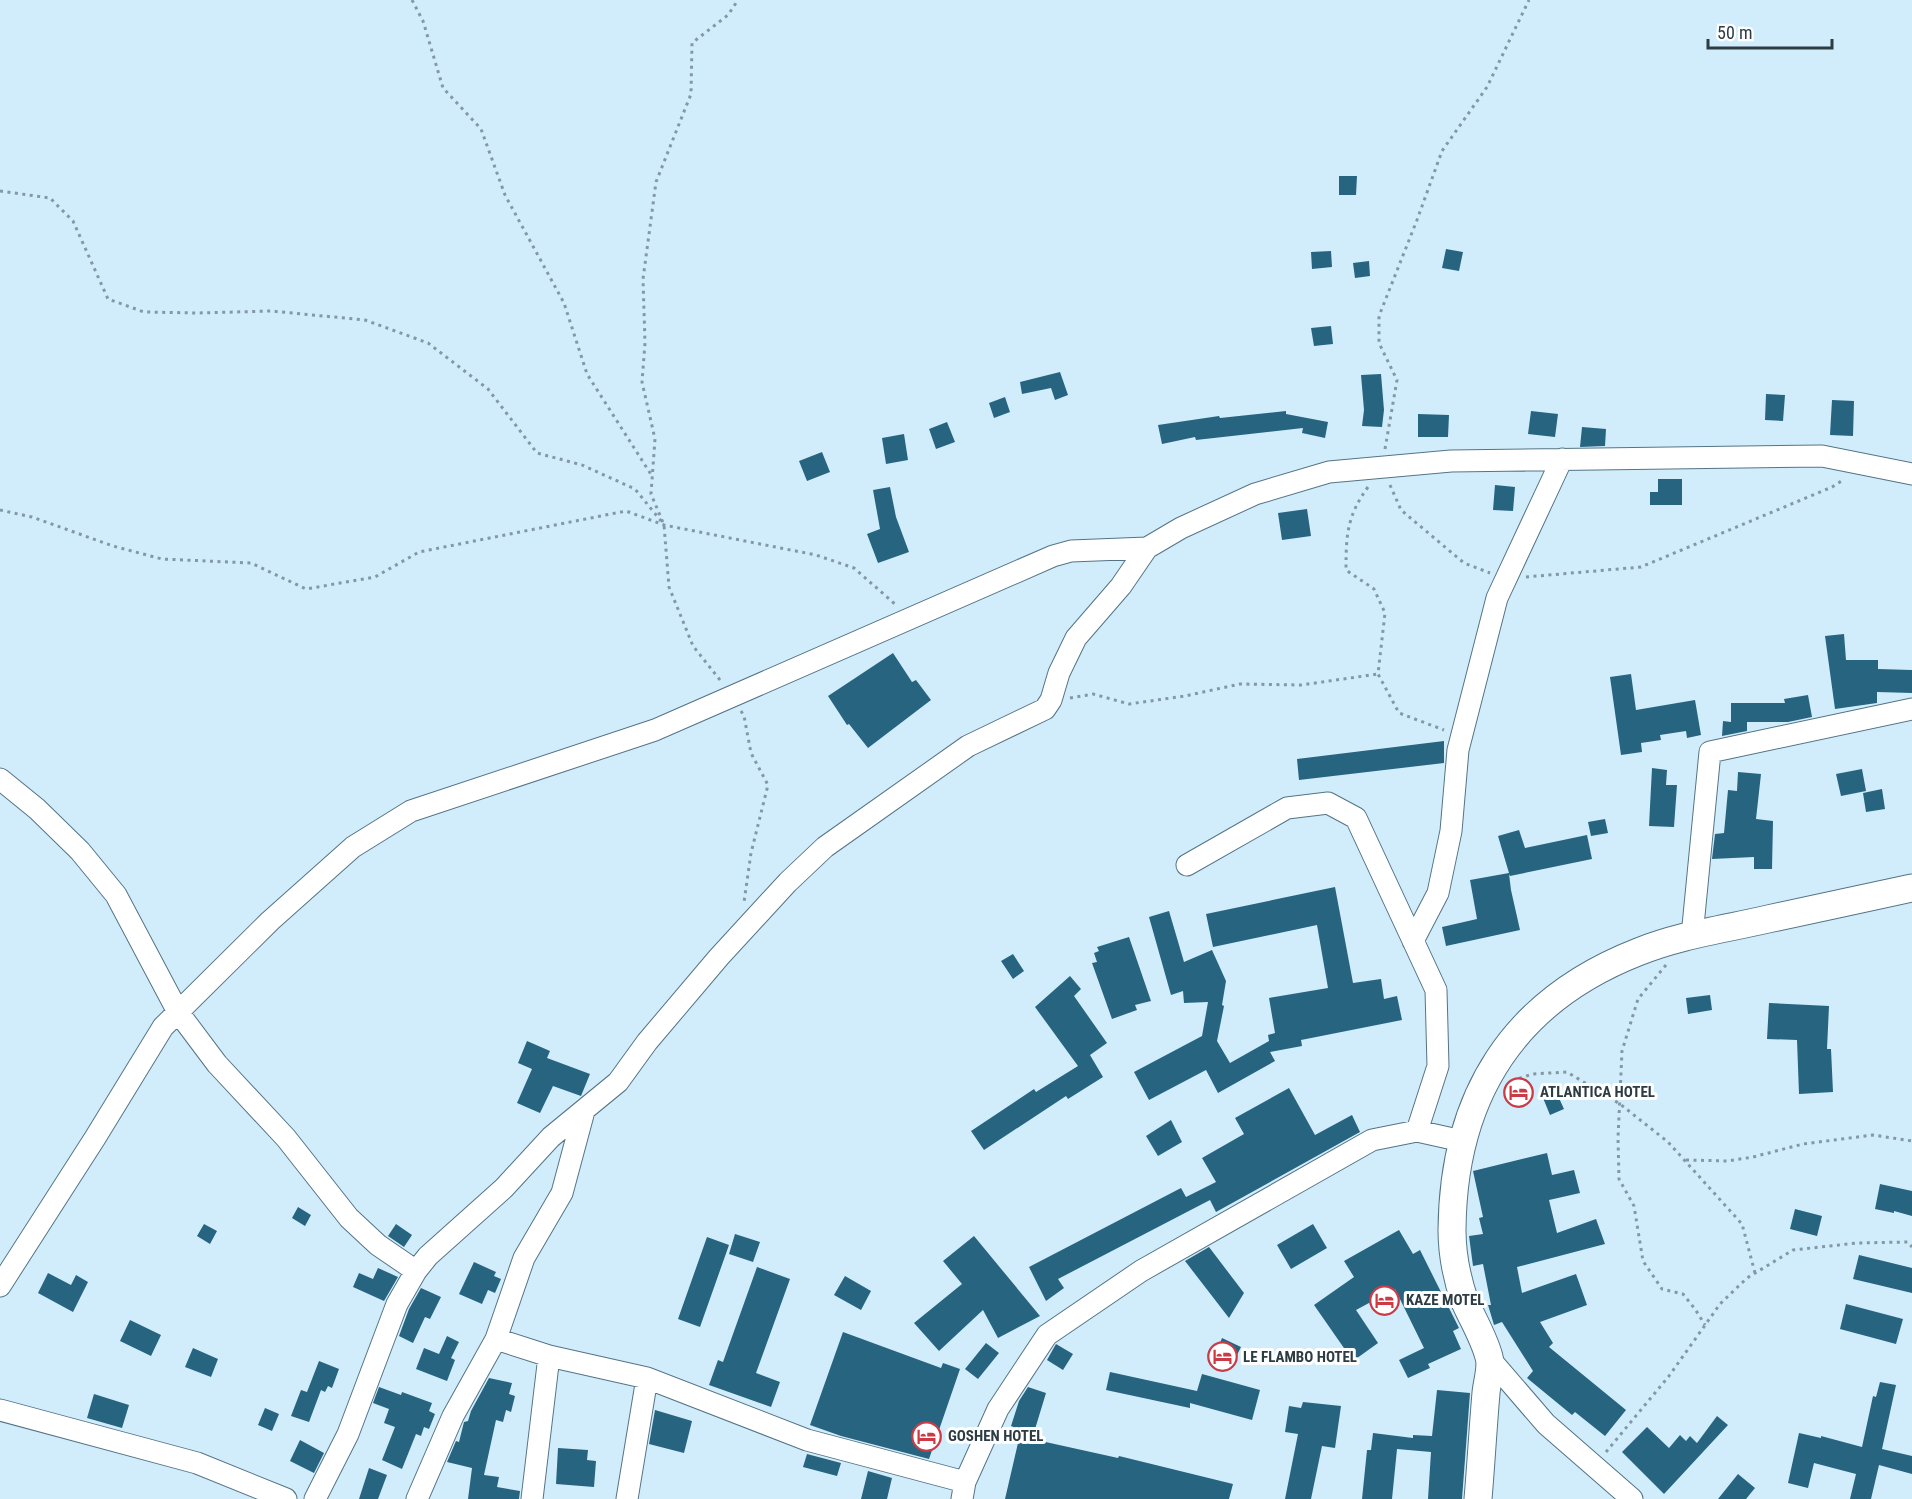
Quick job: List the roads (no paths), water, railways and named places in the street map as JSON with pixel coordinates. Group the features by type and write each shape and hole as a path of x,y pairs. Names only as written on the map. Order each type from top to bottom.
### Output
{"main road":[{"path":"1478,1499 1490,1359 1464,1299 1456,1268 1452,1231 1455,1180 1462,1141 1482,1085 1507,1046 1537,1012 1569,987 1600,969 1640,951 1692,936 1912,888"}],"street":[{"path":"315,1499 348,1434 397,1304 416,1271 428,1256 504,1188 551,1137 618,1082 647,1042 740,934 788,882 825,848 968,746 1045,709 1051,700 1059,673 1076,638 1121,586 1147,548 1181,528 1255,494 1329,472 1452,461 1821,456 1912,474"},
{"path":"1413,941 1438,893 1451,831 1458,750 1497,598 1562,459"},
{"path":"0,1286 164,1027 270,921 353,847 411,811 655,730 1053,556 1071,551 1147,548"},
{"path":"1692,936 1710,752 1912,709"},
{"path":"0,779 37,809 71,843 116,895 178,1012 217,1064 286,1138 349,1218 378,1245 416,1271"},
{"path":"1186,865 1287,808 1328,803 1356,818 1436,990 1438,1066 1417,1131"},
{"path":"417,1499 453,1416 496,1339 524,1258 562,1193 584,1111"},
{"path":"496,1339 549,1356 647,1378 807,1440 963,1490 998,1409 1047,1335 1142,1271 1372,1140 1417,1131 1462,1141"},
{"path":"532,1499 549,1356"},
{"path":"1490,1359 1546,1424 1632,1499"},
{"path":"627,1499 647,1378"},
{"path":"0,1410 197,1463 286,1499"}],"place":[{"name":"ATLANTICA HOTEL","path":"1519,1092"},
{"name":"KAZE MOTEL","path":"1385,1300"},
{"name":"LE FLAMBO HOTEL","path":"1222,1357"},
{"name":"GOSHEN HOTEL","path":"927,1436"}]}
